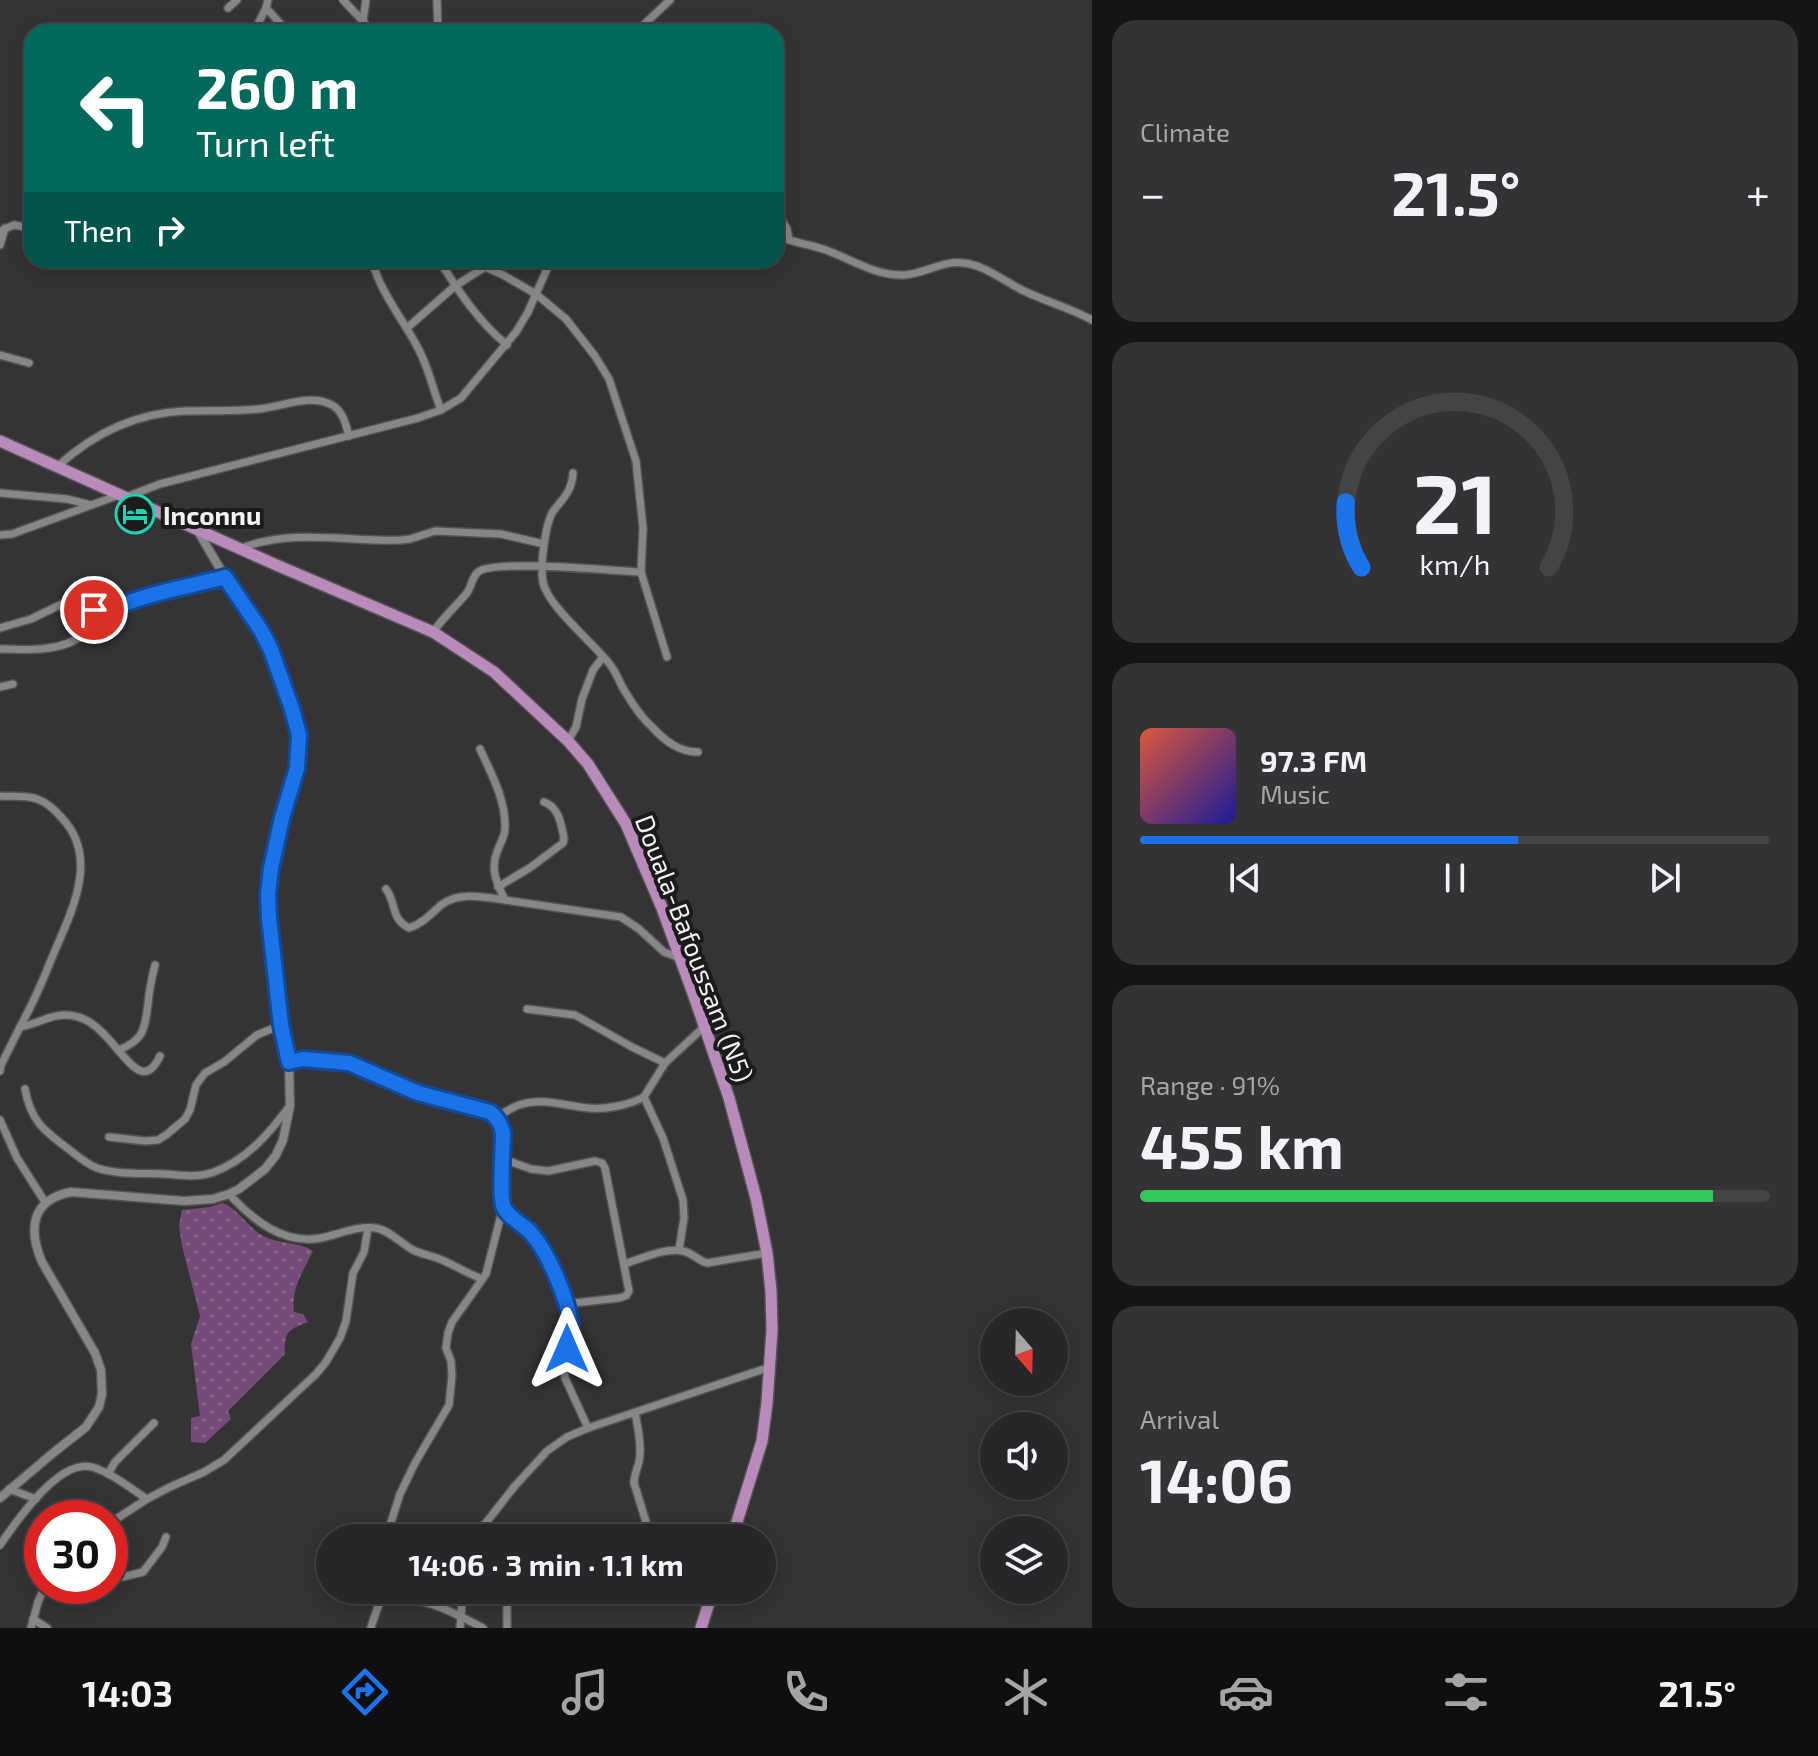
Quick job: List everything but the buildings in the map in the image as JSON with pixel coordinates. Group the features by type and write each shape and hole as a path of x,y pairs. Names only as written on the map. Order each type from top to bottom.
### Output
{"highway":[{"name":"Douala-Bafoussam (N5)","path":"0,441 433,632 494,672 568,741 588,764 626,824 662,908 729,1098 747,1161 767,1253 771,1291 771,1367 762,1441 736,1524"},
{"path":"701,1628 708,1604"}],"street":[{"path":"228,8 237,0"},
{"path":"343,0 365,24"},
{"path":"363,21 366,0"},
{"path":"437,0 438,24"},
{"path":"644,24 670,0"},
{"path":"258,24 267,4 282,24"},
{"path":"784,224 789,240"},
{"path":"0,245 3,230 24,226"},
{"path":"784,238 888,274 919,273 950,263 967,263 1092,320"},
{"path":"374,268 421,354 441,410"},
{"path":"444,268 472,311 507,345"},
{"path":"407,328 455,286 483,268"},
{"path":"487,268 536,294 566,319 609,379 636,461 643,528 641,572 667,657"},
{"path":"0,535 12,534 160,484 441,410 461,398 507,345 522,322 547,268"},
{"path":"0,355 29,363"},
{"path":"58,466 80,447 131,420 180,411 256,410 322,401 335,406 341,413 349,436"},
{"path":"573,473 569,491 552,514 544,544 543,583 561,611 617,673 625,692 651,727 681,750 698,752"},
{"path":"0,493 67,499 93,506"},
{"path":"0,1498 86,1427 99,1407 102,1394 101,1370 95,1353 36,1248 35,1222 45,1202 53,1196 71,1192 184,1201 213,1199 229,1194 257,1175 276,1155 283,1140 290,1106 289,1062 281,1025 268,894 282,818 297,768 299,735 262,632 195,527"},
{"path":"242,548 276,540 340,537 401,540 435,531 501,534 544,544"},
{"path":"433,632 468,592 476,573 482,569 542,567 641,572"},
{"path":"0,649 64,645 85,634 103,613 121,604 225,577"},
{"path":"0,628 31,619 64,603 80,604 103,613"},
{"path":"568,741 576,727 593,670 603,657"},
{"path":"0,687 13,684"},
{"path":"480,749 504,813 505,829 494,860 495,877 505,900"},
{"path":"0,796 36,798 46,804 70,826 80,852 78,893 72,914 0,1071"},
{"path":"498,887 563,843 556,810 544,802"},
{"path":"386,889 392,899 396,918 409,928 456,897 505,900 621,917 664,952 680,958"},
{"path":"118,1050 138,1040 143,1031 155,965"},
{"path":"527,1009 575,1015 665,1063"},
{"path":"20,1027 62,1014 74,1014 96,1025 128,1063 138,1070 154,1067 160,1056"},
{"path":"109,1137 145,1141 158,1140 166,1135 185,1119 196,1085 205,1073 257,1035 281,1025"},
{"path":"496,1117 518,1105 531,1103 561,1103 590,1109 628,1104 644,1097 665,1063 705,1026"},
{"path":"289,1062 303,1059 349,1063 418,1093 490,1112 501,1124 503,1133 503,1207 490,1265 452,1322 446,1343 451,1367 449,1405 415,1463 390,1524"},
{"path":"25,1089 34,1117 48,1134 90,1165 119,1172 189,1176 217,1171 259,1143 290,1106"},
{"path":"644,1097 663,1138 683,1200 684,1218 679,1250"},
{"path":"0,1120 17,1158 45,1202"},
{"path":"503,1159 531,1169 548,1171 589,1162 602,1163 605,1168 629,1285 626,1296 565,1304"},
{"path":"229,1194 260,1224 288,1236 310,1239 368,1228 384,1231 413,1249 482,1279"},
{"path":"503,1207 540,1245 550,1263 571,1326 565,1378 588,1428"},
{"path":"128,1511 224,1460 326,1362 346,1321 353,1273 364,1252 368,1228"},
{"path":"624,1264 671,1250 689,1253 707,1263 767,1253"},
{"path":"485,1524 547,1451 567,1437 771,1367"},
{"path":"635,1413 639,1460 634,1483 647,1524"},
{"path":"108,1474 115,1462 154,1423"},
{"path":"0,1545 36,1499 57,1478 72,1469 93,1467 147,1499"},
{"path":"9,1489 36,1499"},
{"path":"128,1576 143,1572 166,1537"},
{"path":"39,1604 32,1624 47,1628"},
{"path":"371,1627 379,1604"},
{"path":"428,1604 462,1616 483,1628"},
{"path":"460,1628 462,1604"},
{"path":"507,1604 507,1628"}],"shaded area":[{"path":"222,1203 263,1236 313,1251 294,1295 294,1312 303,1314 308,1322 289,1332 285,1340 285,1354 228,1411 231,1419 205,1443 191,1442 191,1418 200,1416 191,1344 200,1316 179,1226 182,1210"}],"place":[{"name":"Inconnu","path":"135,514"}],"route":[{"path":"94,610 103,613 143,597 225,577 262,632 299,735 297,768 282,818 268,894 281,1025 289,1062 303,1059 349,1063 418,1093 490,1112 496,1117 503,1133 503,1207 532,1234 550,1263 571,1326 567,1349"}]}
